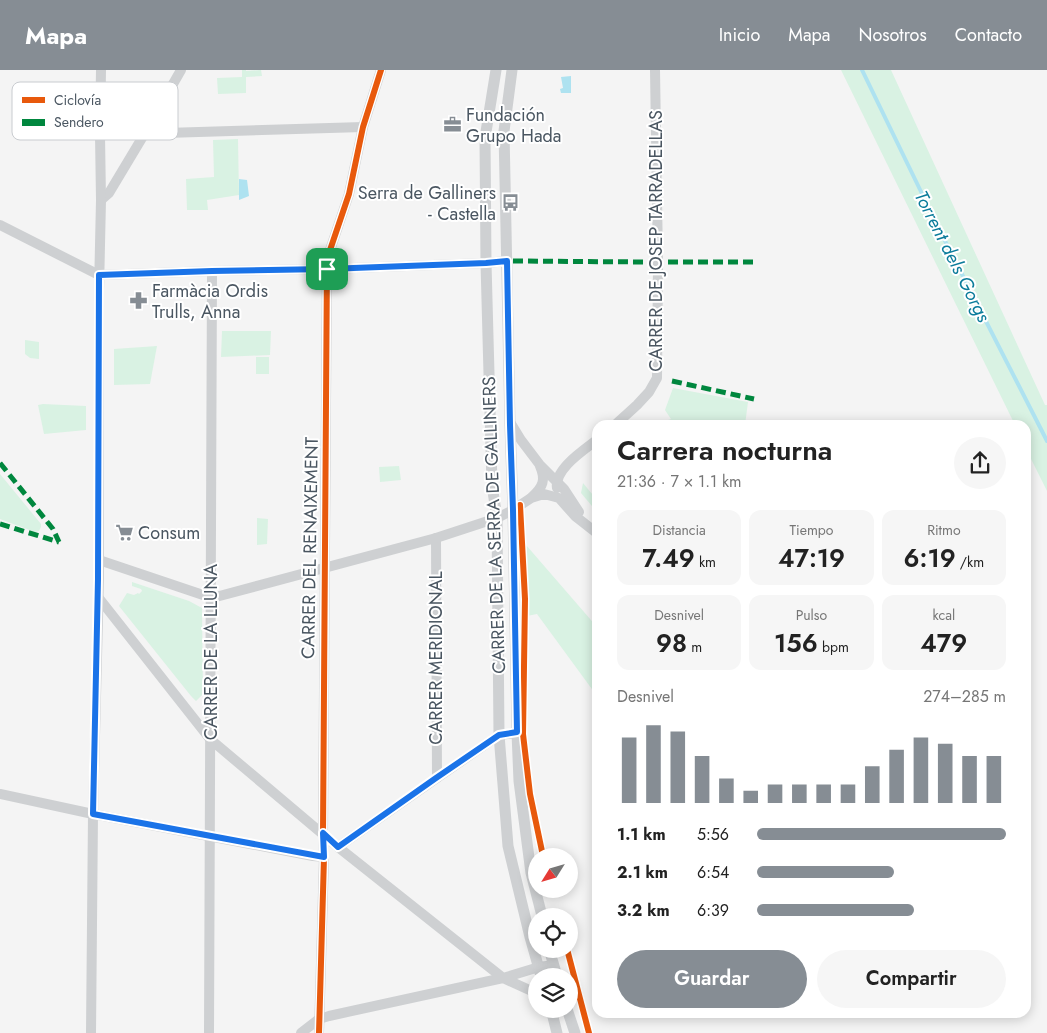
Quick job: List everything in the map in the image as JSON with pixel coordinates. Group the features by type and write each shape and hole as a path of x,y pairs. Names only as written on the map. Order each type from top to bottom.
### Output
{"street":[{"path":"175,82 182,70"},
{"name":"CARRER DEL RENAIXEMENT","path":"319,1033 324,857 327,259 349,194 363,128 381,70"},
{"name":"CARRER DE LA SERRA DE GALLINERS","path":"496,70 485,138 486,263 492,485 496,518 499,735 508,846 539,968"},
{"name":"CARRER DE LA SERRA DE GALLINERS","path":"512,70 504,131 517,732 519,781 530,864 540,908"},
{"name":"CARRER DE JOSEP TARRADELLAS","path":"620,420 649,392 657,378 658,262 655,70"},
{"path":"493,88 502,84 510,90"},
{"path":"178,134 363,128"},
{"path":"91,1033 93,814 99,560 100,140"},
{"path":"101,200 109,193 141,140"},
{"path":"0,225 99,275 327,269 507,261"},
{"name":"CARRER DE LA LLUNA","path":"209,1033 212,271"},
{"path":"510,422 540,465 564,489 576,508 592,527"},
{"path":"592,444 565,467 556,482 559,498 575,516 592,529"},
{"path":"99,560 212,598 436,538 496,518 513,510 538,492 544,474 540,465"},
{"path":"540,465 554,469 565,467"},
{"path":"531,498 544,494 559,498"},
{"name":"CARRER MERIDIONAL","path":"436,538 436,778"},
{"path":"98,597 210,739 338,847 503,978 528,989"},
{"path":"338,847 499,735 517,732"},
{"path":"0,794 93,814 324,857"},
{"path":"301,1033 319,1019 528,974"},
{"path":"570,1018 575,1033"}],"green space":[{"path":"242,70 261,70 262,76 246,77 246,93 218,94 217,78 242,77"},
{"path":"841,70 891,70 1045,405 1047,405 1047,491 1031,459 1031,420 1013,420"},
{"path":"238,139 239,195 207,200 208,210 187,210 186,179 214,177 213,140"},
{"path":"222,331 271,331 270,355 221,357"},
{"path":"25,340 39,342 39,359 30,358 25,354"},
{"path":"157,346 150,384 114,385 114,349"},
{"path":"256,357 269,357 269,374 256,374"},
{"path":"673,388 748,402 746,420 668,420 671,419 665,410"},
{"path":"38,405 86,406 86,430 44,434"},
{"path":"399,466 401,480 380,482 379,467"},
{"path":"0,474 41,524 39,531 35,532 0,519"},
{"path":"583,483 592,494 592,506 581,493"},
{"path":"257,518 268,519 267,544 257,545"},
{"path":"526,545 592,621 592,689 537,614 527,616"},
{"path":"132,582 189,601 202,608 203,694 196,701 119,606 127,593 134,595 142,591 132,586"}],"water":[{"path":"571,76 571,93 561,93 560,89 563,88 561,77"},
{"path":"239,179 247,180 249,196 239,200"}],"waterway":[{"name":"Torrent dels Gorgs","path":"862,70 943,237 1047,441"}],"marked path":[{"path":"513,261 646,262"},
{"path":"668,262 755,262"},
{"path":"672,381 754,399"},
{"path":"0,463 53,529 59,542"},
{"path":"0,524 59,542"}],"cycle path":[{"path":"319,1033 324,857 327,259 349,194 363,127 381,70"},
{"path":"520,505 525,599 523,734 530,794 541,848"},
{"path":"569,958 589,1033"}],"place":[{"name":"Fundación Grupo Hada","path":"452,125"},
{"name":"Serra de Galliners - Castella","path":"510,203"},
{"name":"Farmàcia Ordis Trulls, Anna","path":"138,301"},
{"name":"Consum","path":"124,533"}],"route":[{"path":"507,261 517,732 499,735 338,847 323,833 324,857 93,814 98,579 99,275 327,269 507,261"}]}
